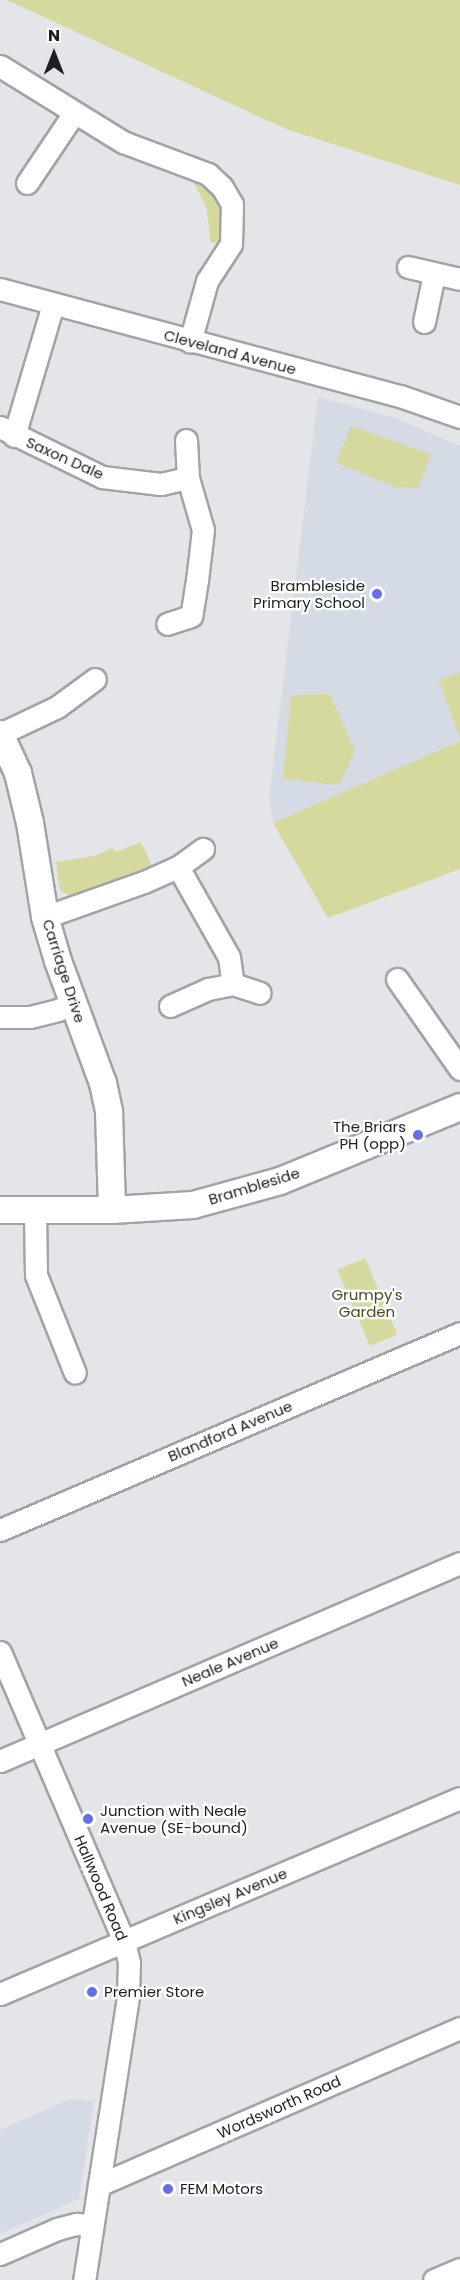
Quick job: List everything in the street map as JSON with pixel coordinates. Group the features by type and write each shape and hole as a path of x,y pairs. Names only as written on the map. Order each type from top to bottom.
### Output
{"street":[{"path":"0,66 123,142 208,174 222,187 232,204 231,244 207,281 189,342"},
{"path":"27,183 74,113"},
{"path":"408,267 460,279"},
{"path":"424,322 434,274"},
{"name":"Cleveland Avenue","path":"0,289 189,342 400,396 460,417"},
{"name":"Saxon Dale","path":"53,304 7,431 102,477 161,484 188,478"},
{"path":"168,624 191,616 203,530 188,478 186,440"},
{"path":"0,734 57,706 95,678"},
{"name":"Carriage Drive","path":"0,734 18,773 30,823 45,917 103,1083 109,1112 112,1210"},
{"path":"45,917 144,882 178,867 203,849"},
{"path":"178,867 229,957 233,984"},
{"path":"397,978 460,1069"},
{"path":"170,1006 208,989 233,984 260,993"},
{"path":"0,1017 30,1017 58,1010 73,1002"},
{"name":"Brambleside","path":"0,1210 35,1212 112,1210 193,1204 280,1181 460,1107"},
{"path":"35,1212 36,1275 75,1372"},
{"name":"Blandford Avenue","path":"0,1530 460,1333"},
{"name":"Neale Avenue","path":"0,1761 460,1563"},
{"name":"Hallwood Road","path":"0,1652 124,1941 130,1982 84,2280"},
{"name":"Kingsley Avenue","path":"0,1994 460,1798"},
{"name":"Wordsworth Road","path":"99,2185 460,2028"},
{"path":"0,2254 57,2229 76,2224 92,2225"},
{"path":"434,2280 460,2269"}],"shaded area":[{"name":"Brambleside Primary School","path":"318,397 393,417 460,446 460,741 273,823 269,798"},
{"path":"70,2099 94,2101 79,2199 0,2234 0,2130"}],"green space":[{"path":"7,0 460,0 460,185 286,129"},
{"path":"191,178 203,183 221,205 224,218 221,243 211,243 206,206"},
{"path":"351,426 431,454 418,488 395,487 336,463"},
{"path":"460,672 460,739 439,680"},
{"path":"330,694 355,751 341,782 334,785 283,778 291,695"},
{"path":"460,741 460,869 328,918 273,823"},
{"path":"141,842 152,866 70,896 60,890 56,862 94,856 113,848 116,852"},
{"name":"Grumpy's Garden","path":"365,1258 397,1334 370,1346 337,1270"}],"place":[{"name":"Brambleside Primary School","path":"377,594"},
{"name":"The Briars PH (opp)","path":"418,1135"},
{"name":"Junction with Neale Avenue (SE-bound)","path":"88,1819"},
{"name":"Premier Store","path":"92,1992"},
{"name":"FEM Motors","path":"168,2189"}]}
